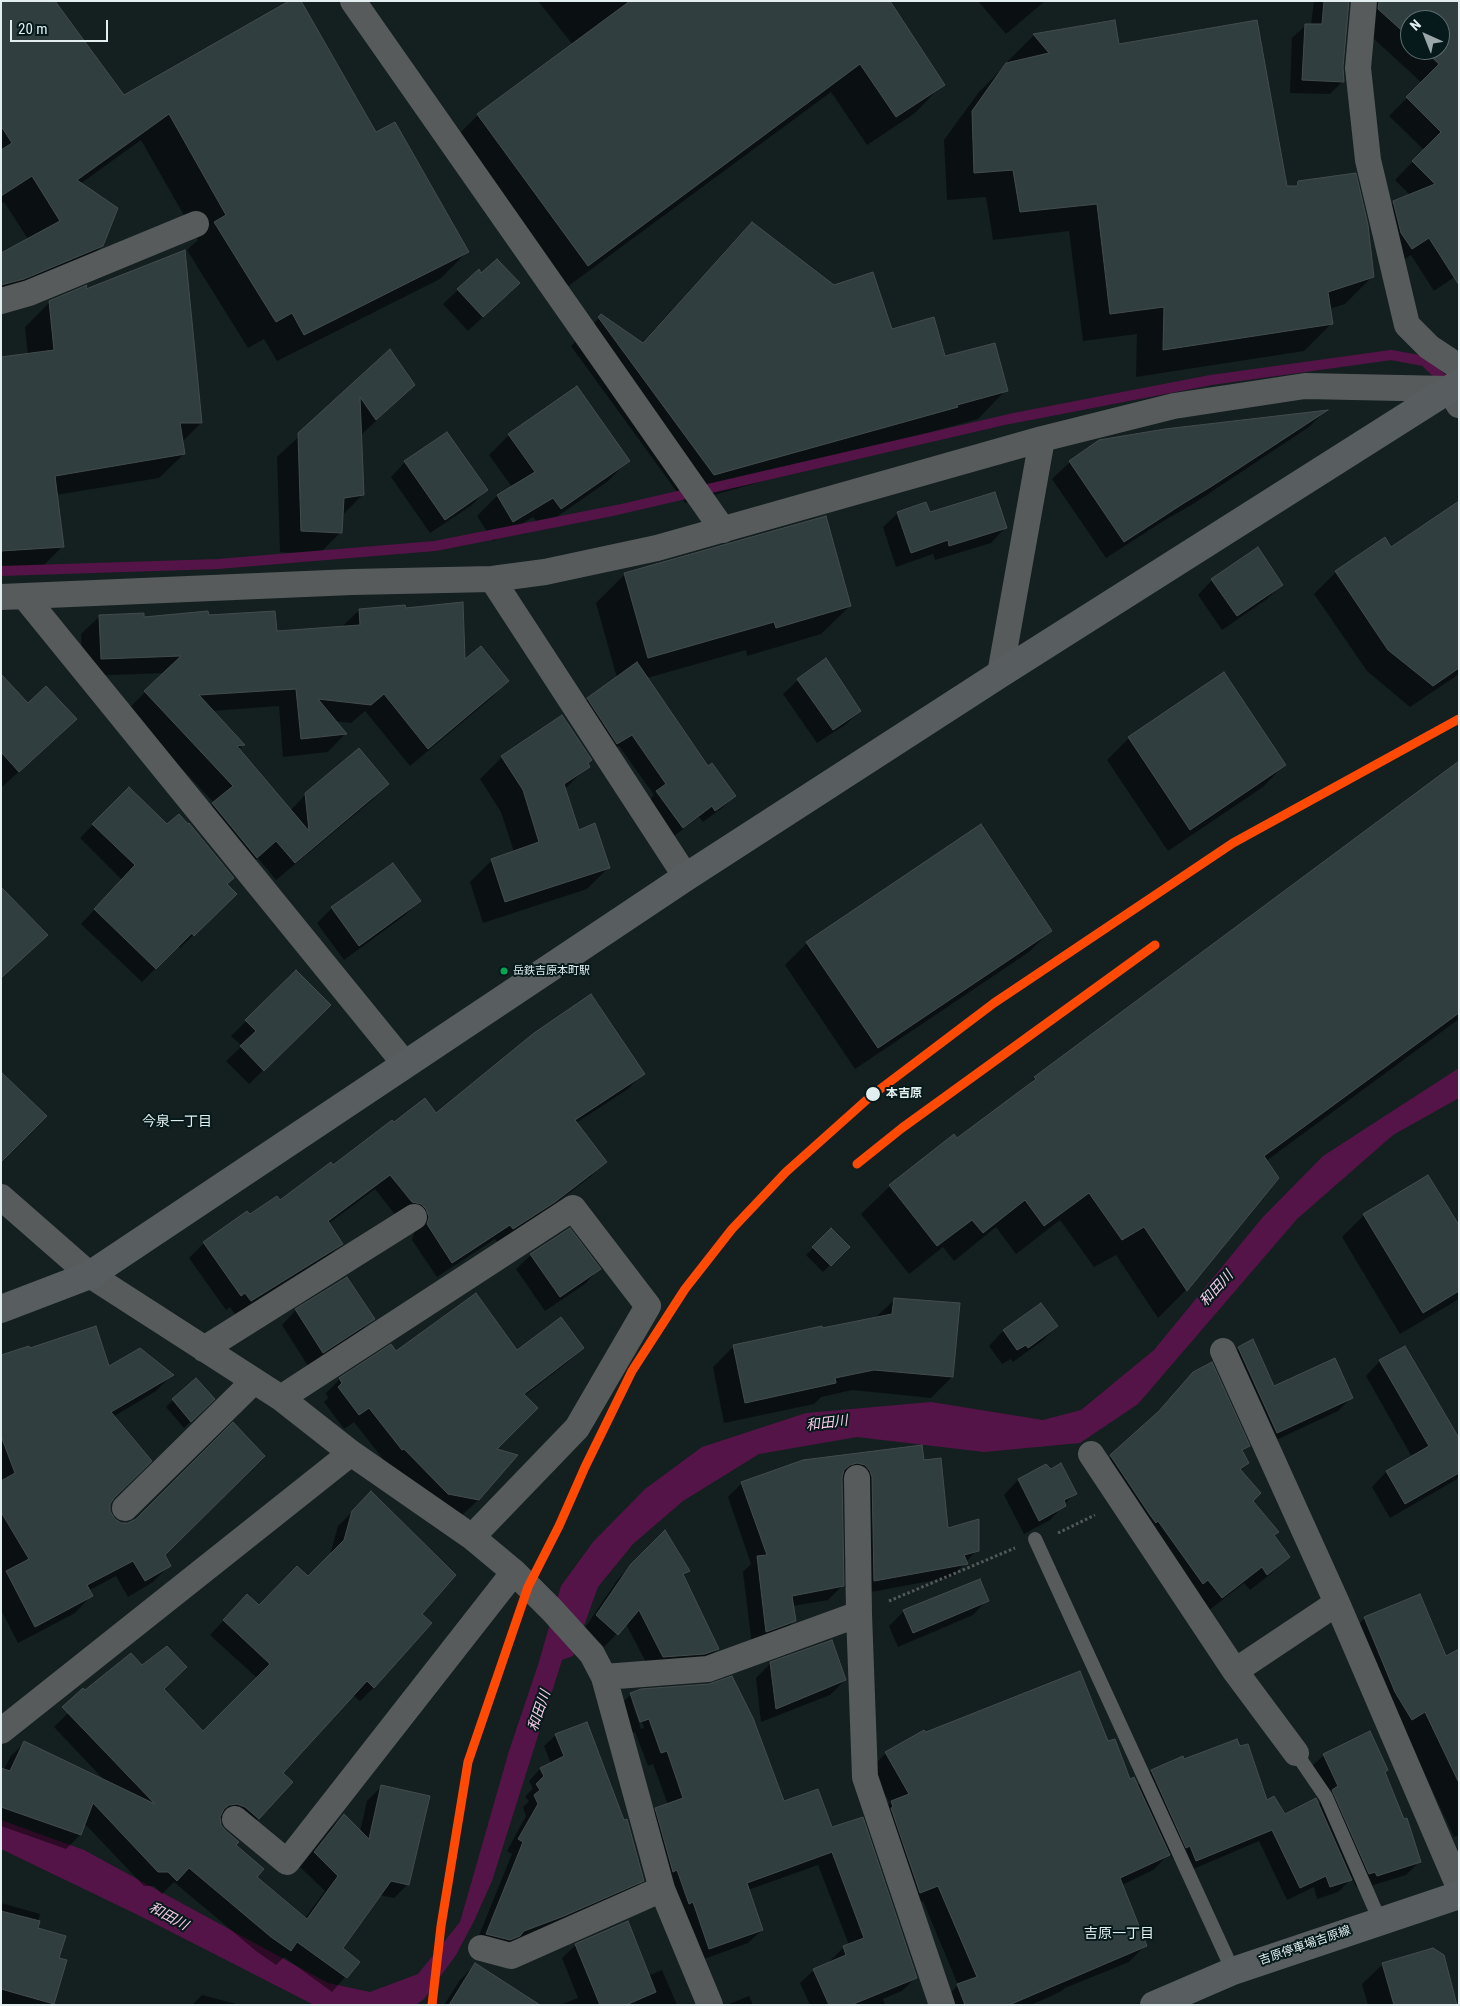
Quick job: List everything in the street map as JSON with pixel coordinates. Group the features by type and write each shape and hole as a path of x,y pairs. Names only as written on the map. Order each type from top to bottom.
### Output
{"street":[{"path":"354,1 723,530"},
{"path":"1364,1 1358,68 1368,160 1407,324 1429,348 1456,386"},
{"path":"1,302 196,224"},
{"path":"13,597 352,582 492,579 545,572 657,548 1042,439 1174,406 1305,386 1456,386"},
{"path":"1,1309 90,1275 686,877 1000,674 1456,386"},
{"path":"1000,674 1042,439"},
{"path":"492,579 686,877"},
{"path":"13,597 405,1064"},
{"path":"1,1197 90,1275 281,1398 351,1453 472,1537 514,1572 592,1654 604,1677 662,1889 710,2005"},
{"path":"281,1398 573,1208 648,1306 577,1428 472,1537"},
{"path":"204,1349 414,1217"},
{"path":"1223,1350 1337,1603 1459,1887"},
{"path":"125,1508 254,1381"},
{"path":"1,1731 351,1453"},
{"path":"1091,1454 1235,1671 1296,1753"},
{"path":"858,1478 859,1614 865,1777 942,2005"},
{"path":"235,1819 286,1862 514,1572"},
{"path":"1235,1671 1337,1603"},
{"path":"604,1677 708,1669 859,1614"},
{"path":"481,1948 511,1956 662,1889"},
{"name":"吉原停車場吉原線","path":"1154,2005 1192,1998 1233,1971 1459,1895"}],"lane":[{"path":"1036,1541 1233,1971"},
{"path":"1296,1753 1326,1797 1380,1921"}],"path":[{"path":"859,1614 1036,1541 1123,1501"}],"water":[{"name":"和田川","path":"1459,1068 1459,1098 1393,1135 1297,1219 1138,1404 1080,1443 984,1452 857,1437 759,1454 683,1501 633,1544 598,1587 573,1656 562,1660 492,1881 474,1921 456,1955 424,1999 416,2005 314,2005 140,1916 1,1849 1,1820 84,1850 328,1983 370,1992 418,1974 460,1922 509,1751 538,1665 561,1586 593,1542 645,1489 702,1447 806,1413 931,1402 1043,1420 1081,1410 1154,1350 1262,1218 1323,1156"}],"building":[{"path":"1,1 55,1 124,95 289,1 301,1 376,132 395,122 469,252 304,335 292,313 276,322 214,222 226,215 169,114 77,180 118,208 103,246 24,279 1,285 1,253 60,221 32,176 1,196 1,150 12,143 1,126"},
{"path":"630,1 890,1 945,85 896,117 860,64 588,266 477,114"},
{"path":"1324,1 1349,1 1343,67 1344,82 1302,80 1305,24 1322,24"},
{"path":"1379,1 1459,1 1459,285 1429,238 1412,249 1401,233 1393,201 1435,184 1412,161 1441,132 1406,97 1439,64 1435,60 1450,60 1450,10 1400,10 1400,29 1378,9"},
{"path":"1115,20 1119,44 1257,20 1287,186 1297,186 1298,181 1356,173 1368,225 1374,277 1328,292 1333,324 1163,350 1164,307 1110,314 1097,204 1020,212 1013,170 974,173 972,111 1006,63 1049,53 1033,34"},
{"path":"752,222 834,285 873,272 892,329 934,317 945,356 995,343 1008,391 957,405 958,407 714,475 598,317 601,314 643,343"},
{"path":"185,250 202,423 180,423 185,454 55,476 64,547 1,551 1,357 54,350 49,301 87,285 86,289"},
{"path":"497,259 520,283 483,317 457,289 479,269 481,273"},
{"path":"390,349 415,385 376,420 360,397 364,495 344,498 342,533 301,531 298,433"},
{"path":"577,386 630,461 561,509 553,498 513,522 497,495 535,472 508,434"},
{"path":"1328,410 1124,542 1069,461 1099,440 1165,429"},
{"path":"447,432 488,490 445,520 404,461"},
{"path":"995,492 1007,528 949,546 948,540 911,553 897,512 926,502 930,512"},
{"path":"1459,501 1459,668 1433,686 1388,650 1335,571 1385,537 1391,547"},
{"path":"826,516 851,606 776,628 774,622 648,658 624,573"},
{"path":"1258,547 1283,585 1237,616 1211,579"},
{"path":"463,602 465,659 481,646 509,681 428,749 384,694 371,705 318,699 347,734 301,739 296,689 199,695 245,745 237,746 309,831 305,793 359,748 389,784 295,863 276,841 257,858 212,803 233,786 144,691 181,656 101,659 99,615 144,613 144,617 208,611 209,615 275,611 277,631 360,625 359,609 405,605 406,608"},
{"path":"826,658 861,711 833,730 797,679"},
{"path":"637,662 708,766 712,763 736,796 715,811 712,806 683,828 656,791 666,784 632,735 617,744 587,698"},
{"path":"1224,672 1286,765 1190,830 1128,737"},
{"path":"1,674 28,703 46,686 77,719 19,772 1,752"},
{"path":"562,715 592,760 588,763 590,767 564,784 579,830 595,823 610,868 505,902 491,859 539,842 523,790 501,756"},
{"path":"1459,761 1459,1013 1264,1156 1279,1178 1187,1291 1144,1227 1122,1240 1089,1193 1044,1226 1025,1200 983,1233 972,1220 937,1246 889,1185 954,1134 957,1138 1036,1079 1034,1077"},
{"path":"129,787 167,824 179,814 189,823 234,878 227,884 237,894 194,936 192,933 156,969 94,909 135,865 92,824"},
{"path":"981,824 1052,931 878,1048 806,942"},
{"path":"393,863 421,901 359,946 331,907"},
{"path":"1,887 48,935 1,978"},
{"path":"296,970 331,1005 264,1071 240,1046 256,1031 245,1020"},
{"path":"591,994 645,1074 575,1120 607,1162 555,1202 513,1229 510,1225 452,1263 427,1224 429,1217 426,1209 421,1204 412,1202 390,1175 328,1221 343,1244 251,1301 245,1293 241,1296 203,1242 247,1211 250,1214 277,1196 280,1200 331,1162 333,1165 392,1120 394,1122 425,1098 436,1113 534,1033"},
{"path":"1,1072 47,1116 1,1162"},
{"path":"1428,1175 1459,1225 1459,1291 1423,1313 1363,1214"},
{"path":"570,1228 601,1269 560,1297 530,1254"},
{"path":"831,1228 850,1247 831,1266 812,1247"},
{"path":"347,1277 375,1319 323,1353 295,1309"},
{"path":"476,1293 517,1350 561,1317 584,1348 524,1394 538,1408 497,1449 518,1455 479,1500 448,1494 404,1449 402,1450 369,1408 359,1415 338,1387 342,1383 339,1378 391,1344 396,1351"},
{"path":"894,1298 960,1303 953,1377 874,1370 835,1378 836,1383 745,1403 733,1345 822,1326 822,1328 892,1314"},
{"path":"1041,1303 1058,1326 1028,1348 1026,1345 1017,1350 1003,1330"},
{"path":"96,1326 109,1366 140,1348 174,1375 111,1412 152,1461 110,1504 110,1511 115,1519 121,1523 128,1523 136,1519 233,1422 265,1456 165,1555 171,1566 145,1581 133,1561 87,1585 93,1596 35,1627 6,1571 29,1559 1,1512 1,1481 15,1473 1,1436 1,1355 29,1346 30,1348"},
{"path":"1253,1339 1274,1386 1335,1358 1353,1398 1277,1433 1238,1347"},
{"path":"1405,1346 1459,1438 1459,1473 1405,1504 1386,1471 1429,1446 1379,1360"},
{"path":"1212,1362 1250,1446 1242,1450 1249,1463 1240,1469 1261,1493 1253,1501 1279,1532 1274,1535 1290,1557 1267,1575 1262,1567 1222,1598 1208,1580 1203,1584 1158,1521 1156,1523 1150,1515 1110,1455 1159,1411 1193,1372"},
{"path":"196,1378 215,1399 191,1422 172,1399"},
{"path":"922,1445 924,1460 941,1458 948,1528 979,1519 979,1551 964,1555 968,1564 874,1581 872,1477 865,1465 857,1463 850,1465 844,1470 842,1478 844,1586 792,1596 796,1621 766,1632 757,1556 767,1555 741,1482 803,1460"},
{"path":"1061,1463 1077,1494 1064,1500 1066,1506 1039,1521 1018,1479 1046,1464 1051,1469"},
{"path":"371,1491 456,1575 422,1614 432,1623 374,1688 367,1681 283,1773 293,1782 259,1819 245,1807 237,1804 229,1805 224,1809 220,1817 221,1825 239,1842 236,1845 264,1869 257,1877 307,1919 338,1876 314,1852 344,1814 369,1839 381,1785 430,1796 409,1885 391,1881 343,1948 360,1962 347,1978 297,1942 291,1951 271,1937 189,1868 177,1881 168,1872 158,1872 93,1803 81,1835 1,1807 1,1768 10,1771 24,1741 155,1804 62,1707 83,1688 85,1690 131,1653 142,1665 167,1646 187,1667 164,1689 203,1731 270,1664 223,1620 247,1594 259,1605 297,1566 308,1576 344,1540 352,1511"},
{"path":"665,1530 690,1571 683,1574 719,1649 705,1654 663,1657 639,1610 618,1635 596,1615 631,1564"},
{"path":"980,1579 989,1601 913,1633 903,1610"},
{"path":"1420,1594 1446,1656 1459,1649 1459,1783 1425,1712 1412,1720 1395,1692 1364,1617"},
{"path":"832,1640 846,1680 776,1709 770,1662"},
{"path":"1080,1671 1108,1741 1115,1739 1130,1779 1134,1777 1170,1855 1120,1878 1147,1946 1009,2005 965,2005 957,1984 977,1977 938,1886 920,1893 891,1808 893,1807 891,1801 909,1794 885,1752 924,1730 926,1732"},
{"path":"732,1676 753,1718 784,1801 818,1789 832,1827 863,1817 917,1978 851,2005 829,2005 813,1969 846,1955 843,1946 864,1938 832,1852 747,1883 763,1930 709,1949 693,1902 689,1904 677,1870 673,1872 655,1808 683,1798 667,1751 661,1753 649,1719 640,1722 630,1693 641,1689 709,1684"},
{"path":"587,1722 624,1820 627,1819 644,1881 564,1916 524,1931 520,1936 510,1940 486,1934 523,1842 518,1839 538,1804 534,1795 540,1790 536,1784 544,1776 540,1768 564,1756 555,1734"},
{"path":"1370,1731 1388,1770 1385,1772 1404,1819 1407,1818 1421,1862 1377,1876 1375,1872 1369,1874 1332,1790 1338,1786 1323,1754"},
{"path":"1237,1739 1240,1746 1248,1744 1267,1800 1274,1796 1285,1814 1316,1798 1352,1880 1330,1887 1326,1876 1300,1888 1272,1830 1196,1861 1190,1846 1186,1848 1151,1770 1183,1756 1184,1759"},
{"path":"1,1911 40,1921 38,1928 66,1936 59,1958 67,1960 54,2004 1,1989"},
{"path":"628,1921 656,1992 626,2005 600,2005 575,1944"},
{"path":"1433,1948 1444,1955 1457,2005 1394,2005 1382,1963"},
{"path":"475,1963 540,2005 449,2005"}],"waterway":[{"path":"1,571 218,564 435,546 617,510 1009,419 1211,380 1391,355 1424,361 1448,384"}],"transit line":[{"path":"432,2005 441,1926 468,1762 528,1587 632,1371 685,1289 732,1229 786,1172 871,1096 994,1003 1233,843 1459,719"},
{"path":"857,1164 902,1128 1155,945"}],"place":[{"name":"岳鉄吉原本町駅","path":"504,971"},
{"name":"本吉原","path":"873,1094"}],"district":[{"name":"今泉一丁目","path":"177,1122"},
{"name":"吉原一丁目","path":"1119,1934"}]}
